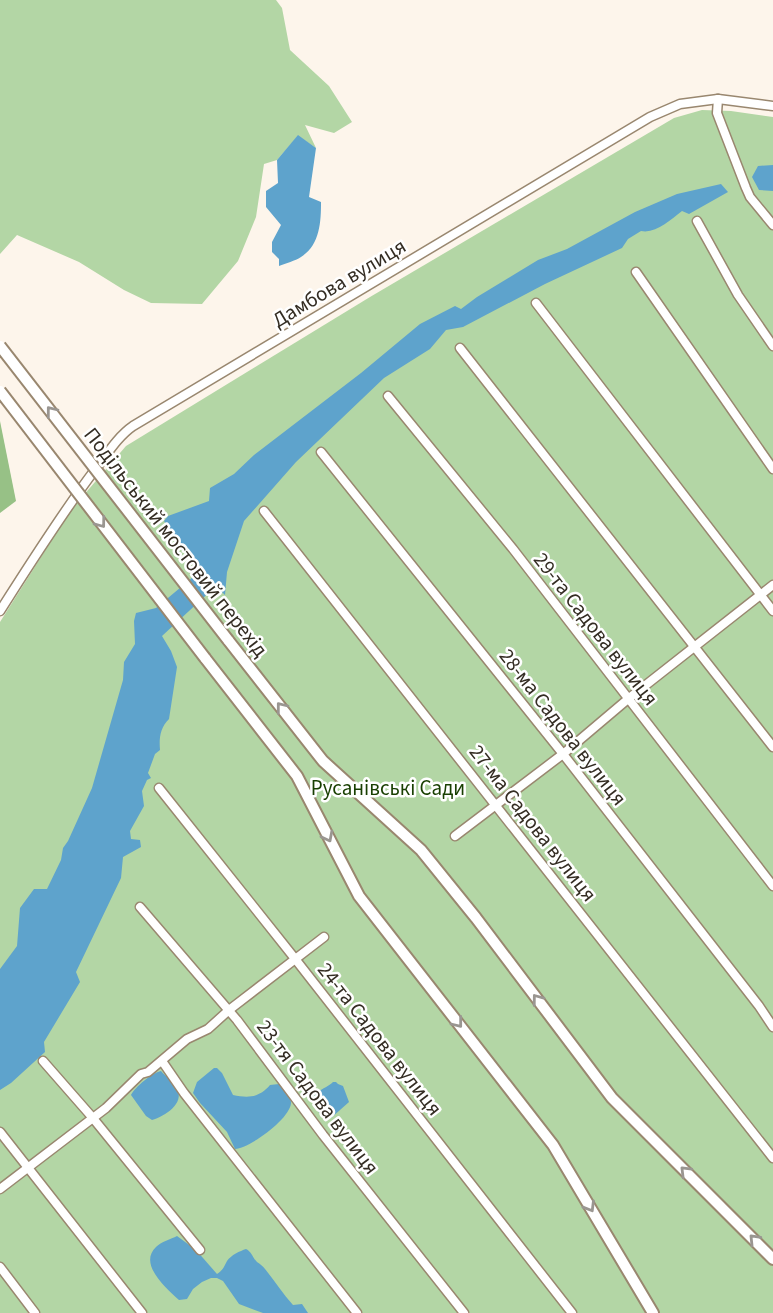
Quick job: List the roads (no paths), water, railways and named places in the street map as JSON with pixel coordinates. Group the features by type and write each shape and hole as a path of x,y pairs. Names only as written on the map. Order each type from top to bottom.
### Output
{"main road":[{"name":"Подільський мостовий перехід","path":"0,346 323,761 421,850 612,1098 773,1259"},
{"path":"0,391 297,776 359,896 553,1144 653,1313"}],"street":[{"name":"Дамбова вулиця","path":"0,611 66,507 126,430 650,117 680,104 718,99 773,106"},
{"path":"718,99 717,113 746,188 773,225"},
{"path":"697,222 738,295 773,346"},
{"path":"636,272 773,469"},
{"path":"536,303 773,611"},
{"path":"460,348 773,747"},
{"name":"29-та Садова вулиця","path":"388,396 513,549 773,886"},
{"name":"28-ма Садова вулиця","path":"321,452 563,754 773,1027"},
{"name":"27-ма Садова вулиця","path":"264,511 773,1158"},
{"path":"455,836 563,754 773,585"},
{"name":"24-та Садова вулиця","path":"159,788 572,1313"},
{"name":"23-тя Садова вулиця","path":"140,907 229,1010 323,1135 464,1313"},
{"path":"0,1189 114,1101 141,1074 148,1072 187,1039 208,1029 324,937"},
{"path":"162,1061 184,1093 357,1313"},
{"path":"43,1062 92,1117 200,1250"},
{"path":"0,1132 142,1313"},
{"path":"0,1268 35,1313"}],"water":[{"path":"298,135 316,148 309,197 321,202 320,225 316,240 307,252 279,266 279,259 272,252 272,242 281,225 266,207 266,191 278,183 277,160"},
{"path":"773,165 773,191 759,190 752,177 758,166"},
{"path":"721,184 728,192 689,214 682,211 657,228 641,231 628,239 622,248 463,327 446,330 430,349 384,378 296,462 244,521 227,572 225,595 216,586 162,636 177,667 169,719 161,733 160,750 155,754 148,773 151,778 147,780 142,791 144,806 130,831 131,839 140,840 141,847 123,857 121,878 76,972 80,982 44,1042 45,1052 0,1090 0,969 17,946 20,908 34,889 47,889 92,788 123,680 124,662 135,644 136,613 156,608 199,572 164,521 168,516 209,501 210,488 234,474 254,455 420,324 455,306 461,309 538,260 567,249 635,212 677,194"},
{"path":"214,1068 222,1073 233,1095 253,1096 270,1085 279,1084 290,1097 289,1110 268,1132 250,1144 235,1149 227,1132 193,1093 197,1082"},
{"path":"161,1071 174,1083 179,1094 176,1104 168,1112 152,1120 131,1095 144,1081"},
{"path":"333,1082 343,1086 349,1102 331,1118 319,1112 314,1098"},
{"path":"177,1236 196,1250 217,1274 231,1257 246,1249 293,1305 302,1304 308,1313 263,1313 239,1304 223,1281 217,1278 202,1282 193,1289 187,1299 179,1300 156,1275 150,1261 156,1247"}],"park label":[{"name":"Русанівські Сади","path":"388,788"}]}
